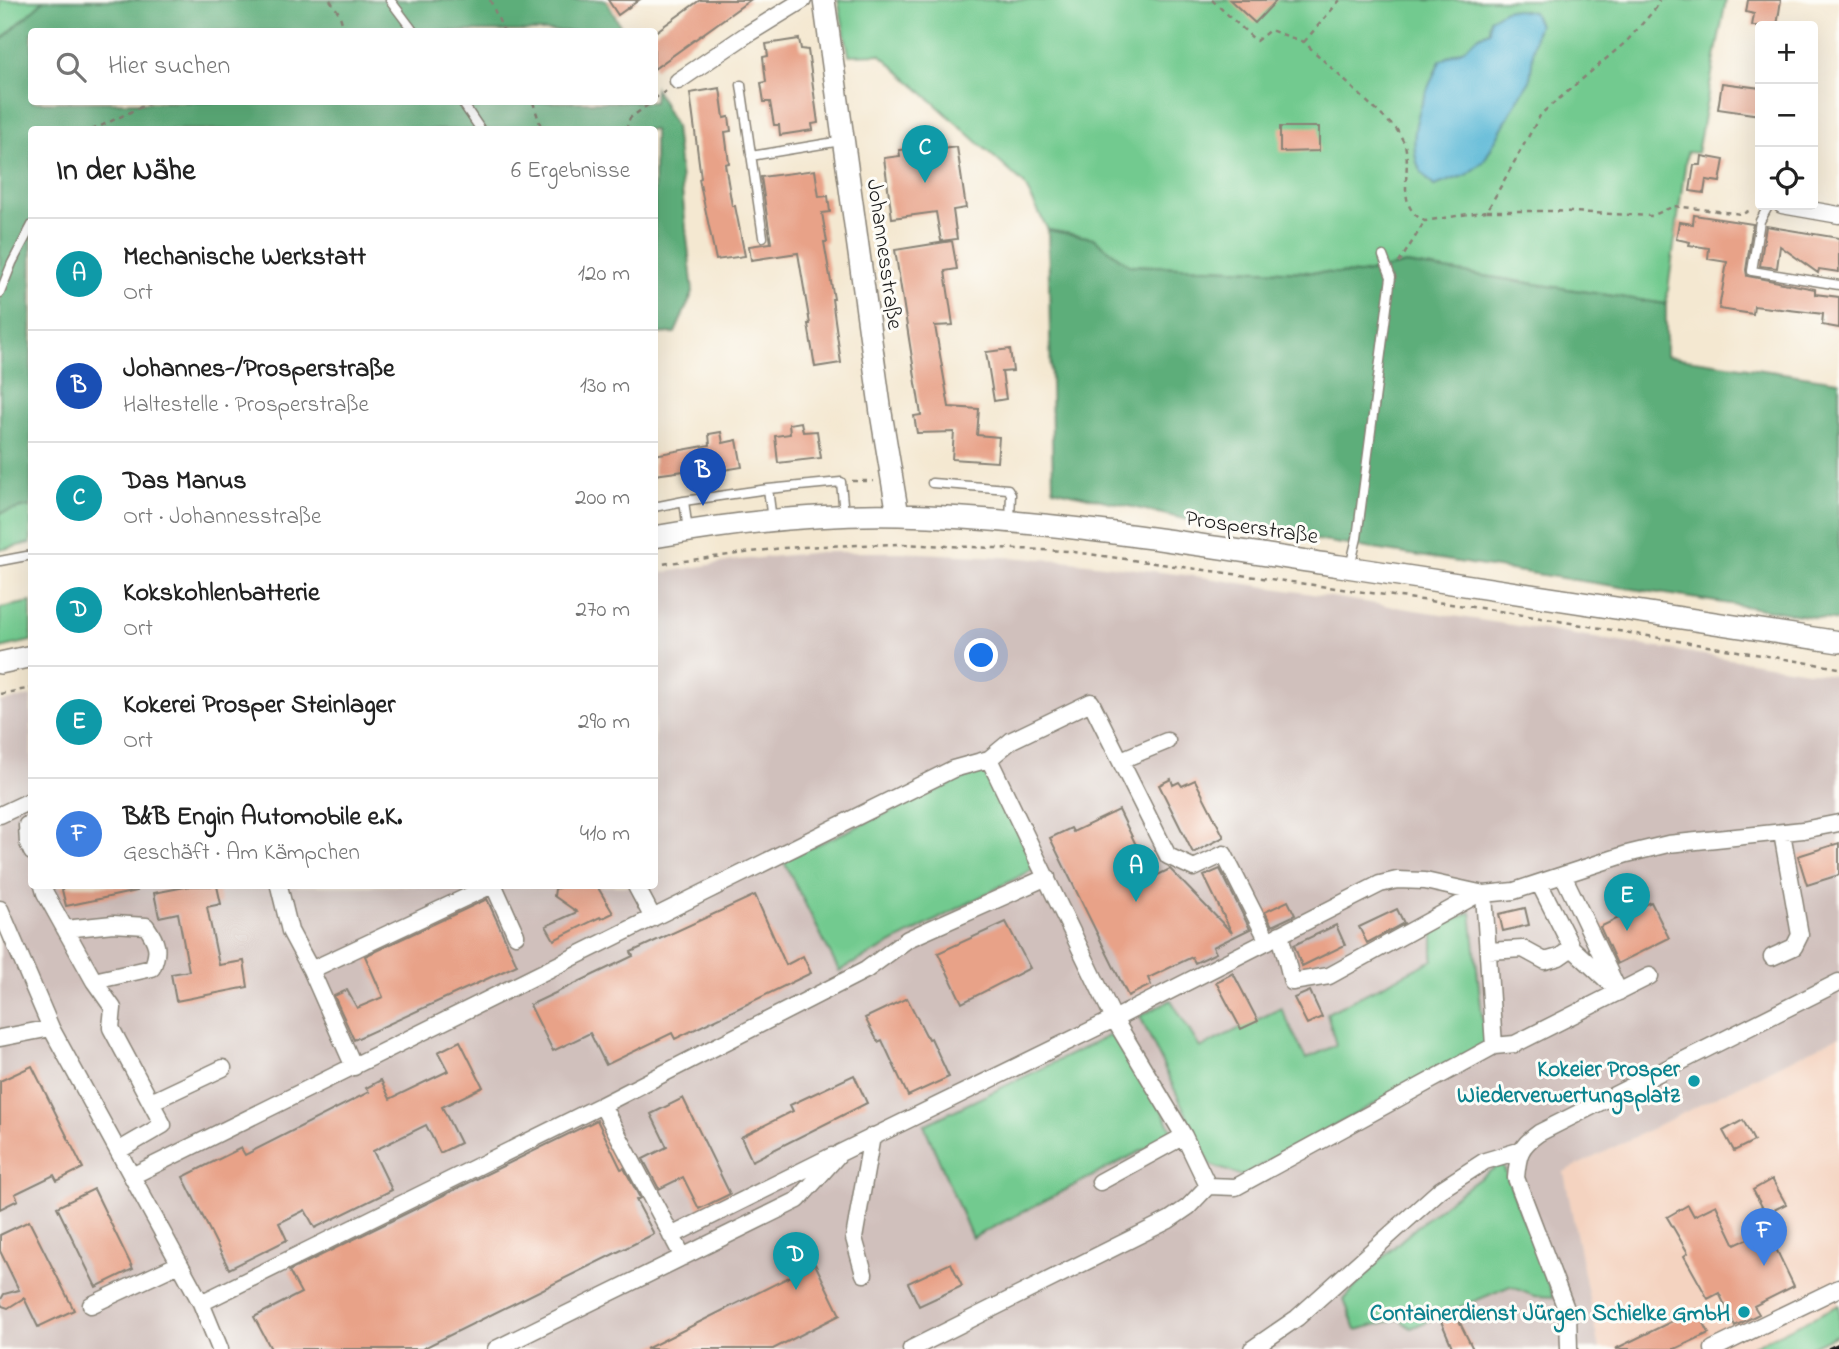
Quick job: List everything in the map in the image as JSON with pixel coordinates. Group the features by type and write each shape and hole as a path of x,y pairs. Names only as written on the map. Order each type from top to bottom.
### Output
{"main road":[{"name":"Johannesstraße","path":"824,0 881,413 898,515"},
{"name":"Prosperstraße","path":"658,536 772,522 898,515 1066,527 1350,567 1839,642"},
{"path":"0,663 28,657"}],"street":[{"path":"678,81 803,0"},
{"path":"1810,210 1839,215"},
{"path":"132,1176 953,769 989,759 1012,740 1091,702 1168,856 1194,868 1224,854 1274,938 1292,982 1329,976 1482,894"},
{"path":"1121,760 1167,741"},
{"path":"989,759 1114,1019 1184,1136 1208,1185"},
{"path":"0,815 28,802"},
{"path":"671,1236 1114,1019 1380,884 1397,880 1425,881 1482,894 1514,891 1628,854 1668,844 1782,833 1839,823"},
{"path":"28,825 28,843"},
{"path":"1772,957 1794,947 1800,935 1782,833"},
{"path":"1563,875 1619,992"},
{"path":"201,1303 602,1105 866,970 908,939 1047,877"},
{"path":"1539,883 1572,948 1619,992"},
{"path":"45,889 94,981 113,1008 111,1028 163,1125 118,1151"},
{"path":"285,889 290,931 354,1067"},
{"path":"310,970 486,889"},
{"path":"493,889 516,935"},
{"path":"638,889 653,918"},
{"path":"1482,894 1494,1046"},
{"path":"2,920 51,1028 201,1303 220,1349"},
{"path":"65,929 113,924 146,926 153,936 158,955 152,968 94,981"},
{"path":"1488,951 1523,950 1545,961 1559,957 1572,948"},
{"path":"1208,1185 1236,1187 1494,1046 1515,1044 1650,976"},
{"path":"1569,1349 1568,1314 1516,1178 1518,1158 1525,1143 1539,1133 1839,982"},
{"path":"0,1038 51,1028"},
{"path":"151,1102 223,1068"},
{"path":"602,1105 683,1257"},
{"path":"863,1274 854,1238 872,1136"},
{"path":"1100,1182 1184,1136"},
{"path":"1252,1349 1297,1318 1440,1190 1485,1161 1522,1150"},
{"path":"496,1349 798,1200 840,1153"},
{"path":"911,1349 1170,1220 1188,1207 1208,1185"},
{"path":"91,1305 179,1264"},
{"path":"1713,1349 1839,1288"}],"lane":[{"path":"390,0 411,28"},
{"path":"741,85 763,237"},
{"path":"464,105 478,126"},
{"path":"751,156 844,141"},
{"path":"1766,210 1760,221 1752,271 1839,285"},
{"path":"0,293 28,233"},
{"path":"1350,567 1357,538 1391,277 1383,256"},
{"path":"658,506 768,489 841,482 844,517"},
{"path":"932,483 1008,489 1011,494 1010,523"},
{"path":"768,489 772,522"},
{"path":"684,501 688,531"},
{"path":"0,561 28,556"}],"path":[{"path":"330,0 339,13 344,28"},
{"path":"490,0 501,28"},
{"path":"1212,0 1256,41 1270,30 1304,42 1397,130 1405,146 1407,203 1417,217 1425,221 1487,211 1653,216 1674,206 1742,214 1753,209"},
{"path":"1304,42 1340,0"},
{"path":"1487,211 1541,114 1627,41 1656,8 1659,0"},
{"path":"101,126 146,105"},
{"path":"534,105 541,126"},
{"path":"627,126 630,118 648,105"},
{"path":"1391,277 1425,221"},
{"path":"658,564 782,548 821,546 900,544 1067,551 1487,609 1839,668"},
{"path":"0,694 28,689"}],"shaded area":[{"path":"821,552 900,552 1062,560 1202,577 1839,676 1839,1036 1564,1172 1599,1349 0,1349 0,702 28,697 28,889 658,889 658,574 739,560"},
{"path":"1839,1036 1839,1305 1747,1349 1599,1349 1564,1172"}],"green space":[{"path":"0,0 44,0 0,41"},
{"path":"44,0 606,0 621,28 28,28 28,105 658,105 658,94 675,126 693,292 675,333 658,334 658,126 28,126 28,507 0,513 0,41"},
{"path":"838,0 1726,0 1697,153 1687,152 1666,304 1406,264 1360,274 1129,265 1093,238 1048,230 1024,184 880,54 849,55"},
{"path":"1048,230 1093,238 1129,265 1360,274 1406,264 1666,304 1666,356 1839,381 1839,621 1193,521 1053,489"},
{"path":"28,507 28,544 0,550 0,513"},
{"path":"28,603 28,642 0,648 0,608"},
{"path":"987,768 1039,866 839,971 783,860"},
{"path":"1471,912 1485,1044 1242,1176 1210,1165 1140,1016 1171,1000 1200,1048 1281,1008 1306,1059 1336,1045 1327,1013 1433,960 1433,929"},
{"path":"1121,1030 1174,1134 972,1238 924,1125"},
{"path":"1502,1163 1553,1297 1534,1296 1510,1286 1411,1328 1398,1319 1356,1330 1344,1300 1361,1280 1418,1226"},
{"path":"1839,1305 1839,1334 1807,1349 1747,1349"}],"water":[{"path":"1507,9 1533,12 1539,25 1535,35 1530,81 1484,161 1466,175 1434,186 1419,168 1414,141 1419,113 1428,87 1440,61 1464,49 1489,31 1490,19"}],"building":[{"path":"608,0 639,0 618,15"},
{"path":"700,0 750,0 658,66 658,30"},
{"path":"1230,0 1277,0 1255,23"},
{"path":"1748,0 1781,0 1778,21 1755,21 1755,26 1752,26 1754,14 1746,12"},
{"path":"799,39 801,49 808,50 818,123 812,124 813,130 780,135 779,125 774,125 770,102 764,102 761,83 766,82 763,57 768,56 766,44"},
{"path":"1722,83 1755,87 1755,114 1718,109"},
{"path":"720,88 724,118 729,117 731,131 725,132 729,163 725,164 745,256 716,260 699,179 690,93"},
{"path":"1280,127 1319,127 1319,151 1280,152"},
{"path":"941,145 941,149 957,147 966,208 953,210 957,239 941,241 936,212 892,218 884,158 900,156 899,150"},
{"path":"1702,156 1724,160 1720,182 1706,180 1704,193 1690,191 1694,165 1701,165"},
{"path":"815,170 819,197 828,196 830,212 822,213 827,242 824,242 841,363 815,367 798,253 751,260 749,246 771,243 761,177"},
{"path":"1694,215 1753,224 1747,276 1815,289 1815,294 1839,297 1839,328 1822,325 1823,314 1754,306 1753,314 1719,309 1727,262 1708,259 1709,248 1689,245 1690,242 1676,239 1679,222 1693,224"},
{"path":"1766,226 1839,238 1839,272 1819,269 1818,273 1780,246 1777,268 1760,266"},
{"path":"952,241 957,269 945,271 953,325 935,326 949,407 979,409 977,435 999,437 997,462 952,459 954,432 917,433 914,416 921,415 895,250"},
{"path":"1010,349 1013,371 1002,372 1006,399 994,401 986,352"},
{"path":"801,422 803,432 817,431 821,458 778,463 775,436 790,434 789,424"},
{"path":"721,432 723,443 737,440 742,467 699,474 698,469 658,474 658,454 710,445 709,434"},
{"path":"1171,779 1173,785 1179,782 1182,786 1195,780 1224,837 1193,853 1159,785"},
{"path":"1119,810 1152,878 1170,869 1232,933 1204,876 1220,869 1250,929 1213,947 1216,953 1195,963 1192,957 1148,978 1151,985 1128,996 1050,838 1071,828 1073,832"},
{"path":"1839,843 1839,875 1807,885 1798,856"},
{"path":"62,889 137,889 137,891 66,906"},
{"path":"175,889 218,889 221,904 207,907 219,965 244,961 248,987 176,1001 171,974 189,971 178,913 159,917 154,893"},
{"path":"555,889 599,889 613,913 554,940 546,926 577,912 554,896"},
{"path":"755,895 786,965 803,956 811,973 675,1039 672,1033 606,1065 590,1033 553,1051 530,1005 633,956 631,952"},
{"path":"487,899 517,965 354,1040 334,996 347,990 357,1008 383,997 365,956"},
{"path":"1288,901 1295,915 1272,926 1265,912"},
{"path":"1651,902 1669,938 1617,964 1600,927"},
{"path":"1525,908 1529,925 1503,931 1499,914"},
{"path":"1397,909 1404,923 1367,943 1359,927"},
{"path":"1006,922 1030,968 962,1003 938,953"},
{"path":"1336,925 1345,945 1302,966 1294,945"},
{"path":"1233,973 1258,1021 1241,1029 1216,982"},
{"path":"1310,991 1322,1017 1307,1024 1294,998"},
{"path":"907,998 928,1039 931,1038 949,1077 908,1096 882,1040 878,1042 865,1018"},
{"path":"460,1041 483,1087 442,1107 460,1143 440,1153 426,1125 373,1151 392,1190 315,1228 305,1210 279,1223 287,1240 229,1269 183,1177 241,1148 245,1155 369,1092 366,1088 381,1080 390,1099 448,1071 438,1052"},
{"path":"32,1066 83,1168 57,1181 54,1175 15,1194 18,1200 0,1209 0,1081"},
{"path":"854,1075 867,1103 752,1161 741,1137 793,1111 790,1105"},
{"path":"683,1098 730,1194 699,1209 683,1177 659,1189 643,1159 667,1147 651,1114"},
{"path":"597,1120 621,1169 624,1168 640,1198 636,1200 654,1234 422,1349 271,1349 254,1317 301,1293 289,1271"},
{"path":"1743,1120 1754,1141 1734,1151 1723,1131"},
{"path":"1772,1179 1786,1204 1766,1214 1753,1190"},
{"path":"94,1189 133,1269 96,1287 57,1207"},
{"path":"1688,1205 1694,1216 1716,1205 1735,1245 1767,1230 1794,1286 1754,1306 1759,1314 1735,1326 1719,1293 1708,1299 1684,1256 1688,1253 1667,1217"},
{"path":"29,1221 74,1310 38,1327 24,1298 8,1308 2,1306 0,1301 4,1294 19,1290 0,1251 0,1235"},
{"path":"951,1263 962,1286 919,1306 908,1283"},
{"path":"815,1264 840,1315 773,1349 646,1349"},
{"path":"1697,1309 1709,1333 1675,1349 1615,1349"},
{"path":"1457,1316 1473,1349 1453,1349 1441,1321"}],"railway":[{"path":"1830,1349 1839,1345"}],"place":[{"name":"Das Manus","path":"925,183"},
{"name":"Johannes-/Prosperstraße","path":"703,506"},
{"name":"Mechanische Werkstatt","path":"1136,902"},
{"name":"Kokerei Prosper Steinlager","path":"1627,931"},
{"name":"Kokeier Prosper Wiederverwertungsplatz","path":"1694,1081"},
{"name":"B&B Engin Automobile e.K.","path":"1764,1266"},
{"name":"Kokskohlenbatterie","path":"796,1290"},
{"name":"Containerdienst Jürgen Schielke GmbH","path":"1744,1312"}]}
